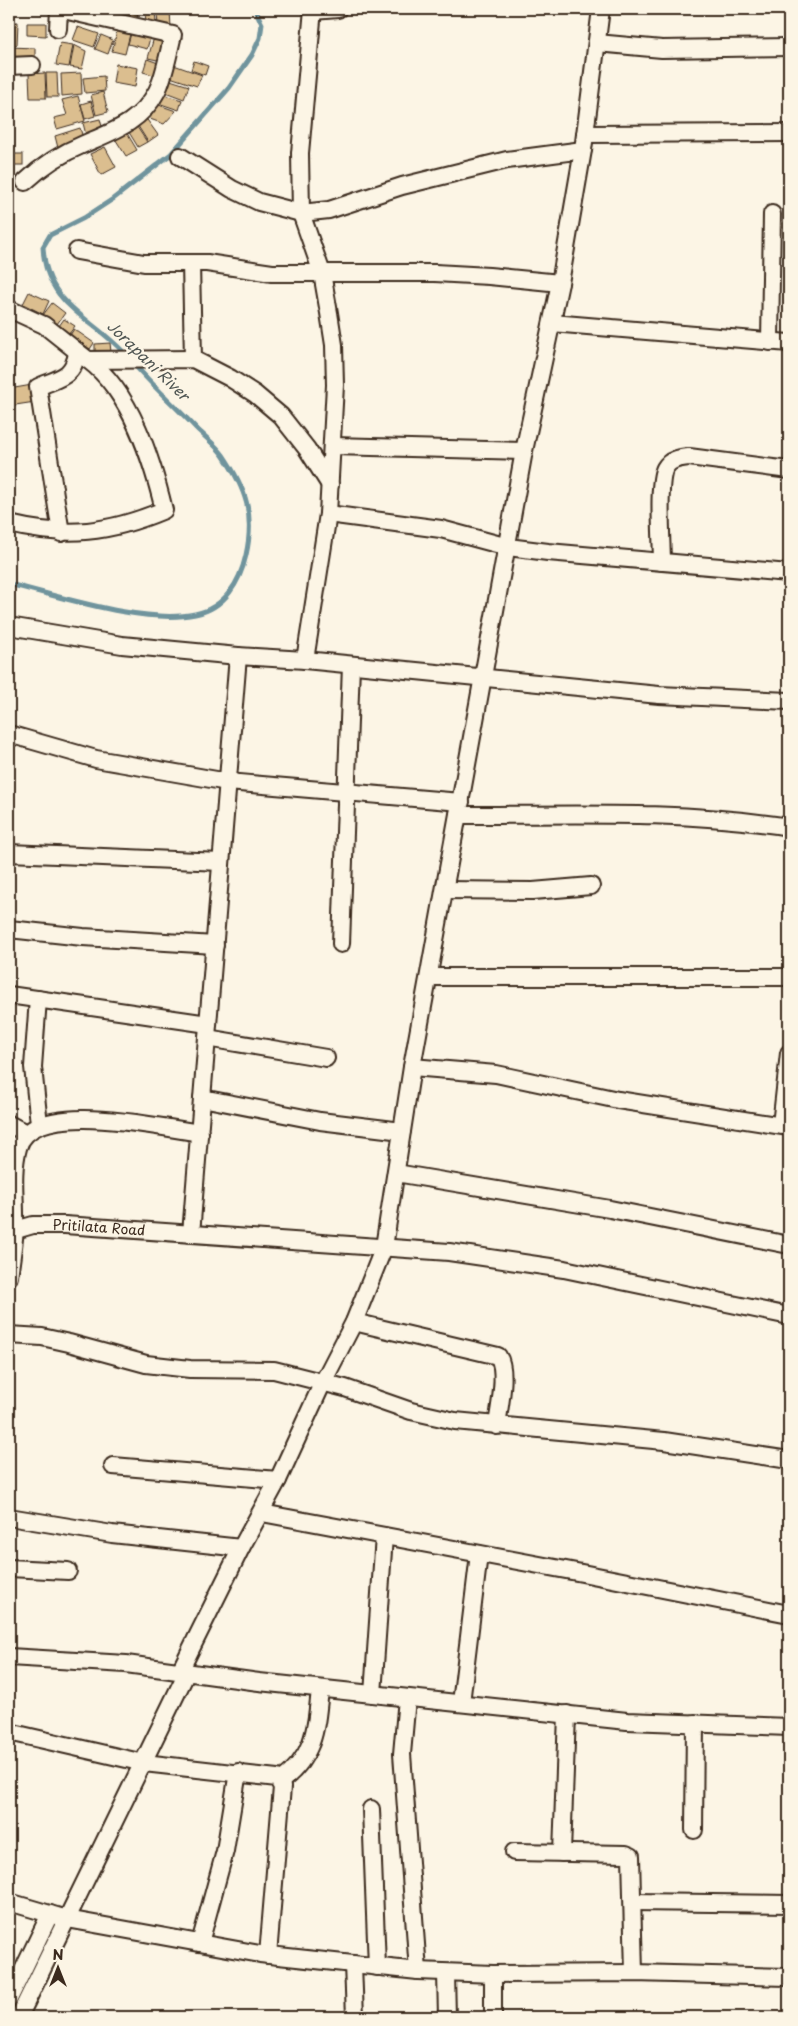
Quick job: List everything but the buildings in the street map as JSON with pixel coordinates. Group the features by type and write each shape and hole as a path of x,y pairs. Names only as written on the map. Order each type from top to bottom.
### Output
{"street":[{"path":"25,182 38,169 56,158 120,129 136,118 149,104 158,90 173,35 59,9 58,29"},
{"path":"305,660 328,514 333,446 334,346 322,273 301,213 300,153 313,10 338,9"},
{"path":"15,2006 67,1920 144,1763 241,1548 262,1513 323,1382 354,1322 384,1247 412,1066 524,451 560,284 584,142 601,9"},
{"path":"598,43 662,50 789,47"},
{"path":"9,66 32,65"},
{"path":"180,156 232,189 260,202 301,213 329,210 402,186 584,142 789,133"},
{"path":"770,342 772,214"},
{"path":"77,251 144,263 207,263 272,272 436,273 489,276 560,284"},
{"path":"191,263 193,359"},
{"path":"9,309 44,325 82,357 104,372 143,440 153,464 164,510 145,518 103,529 78,533 61,533 9,524"},
{"path":"552,323 789,343"},
{"path":"82,357 193,359 255,394 281,416 308,449 330,485"},
{"path":"61,533 38,387 69,374 82,357"},
{"path":"333,446 524,451"},
{"path":"662,562 662,481 666,468 675,459 689,457 789,470"},
{"path":"328,514 441,530 508,547 789,573"},
{"path":"9,626 141,648 305,660 659,695 789,701"},
{"path":"191,1234 238,656"},
{"path":"341,944 350,665"},
{"path":"9,734 96,759 228,782 346,791 459,808 682,816 789,827"},
{"path":"9,853 221,862"},
{"path":"445,890 525,891 591,886"},
{"path":"9,929 214,945"},
{"path":"429,977 789,977"},
{"path":"9,995 208,1031 326,1058"},
{"path":"32,1129 33,1067 38,999"},
{"path":"412,1066 496,1074 618,1100 785,1126 789,1053"},
{"path":"202,1098 320,1121 402,1131"},
{"path":"9,1277 18,1146 32,1129 60,1119 88,1118 200,1133"},
{"path":"9,1124 32,1129"},
{"path":"396,1173 610,1209 789,1245"},
{"name":"Pritilata Road","path":"12,1231 33,1226 51,1225 449,1252 564,1269 789,1316"},
{"path":"354,1322 498,1356 502,1362 502,1372 497,1426"},
{"path":"9,1335 42,1337 146,1364 190,1369 274,1370 323,1382 411,1411 455,1421 664,1441 789,1460"},
{"path":"113,1466 278,1480"},
{"path":"262,1513 789,1614"},
{"path":"9,1517 112,1534 241,1548"},
{"path":"373,1694 384,1536"},
{"path":"460,1703 478,1554"},
{"path":"9,1568 68,1571"},
{"path":"9,1657 126,1664 407,1698 627,1721 789,1727"},
{"path":"268,1955 280,1782 295,1771 304,1760 311,1744 316,1728 320,1688"},
{"path":"407,1698 403,1763 418,1971"},
{"path":"562,1853 567,1714"},
{"path":"694,1830 695,1724"},
{"path":"9,1732 144,1763 272,1776 280,1782"},
{"path":"200,1943 225,1851 238,1772"},
{"path":"371,1809 377,1967"},
{"path":"514,1852 626,1854 631,1856 634,1973"},
{"path":"9,1902 67,1920 268,1955 418,1971 493,1974 634,1973 789,1977"},
{"path":"632,1902 789,1904"},
{"path":"15,2006 50,1914"},
{"path":"353,1964 355,2017"},
{"path":"446,1973 447,2017"},
{"path":"493,1974 493,2017"}],"waterway":[{"name":"Jorapani River","path":"127,356 62,298 53,284 46,267 43,247 50,235 84,218 113,199 171,154 229,88 252,55 260,38 262,24 255,9"},
{"name":"Jorapani River","path":"9,584 102,608 152,616 175,616 206,611 223,600 235,584 240,575 249,541 247,503 238,479 217,448 133,363"}]}
